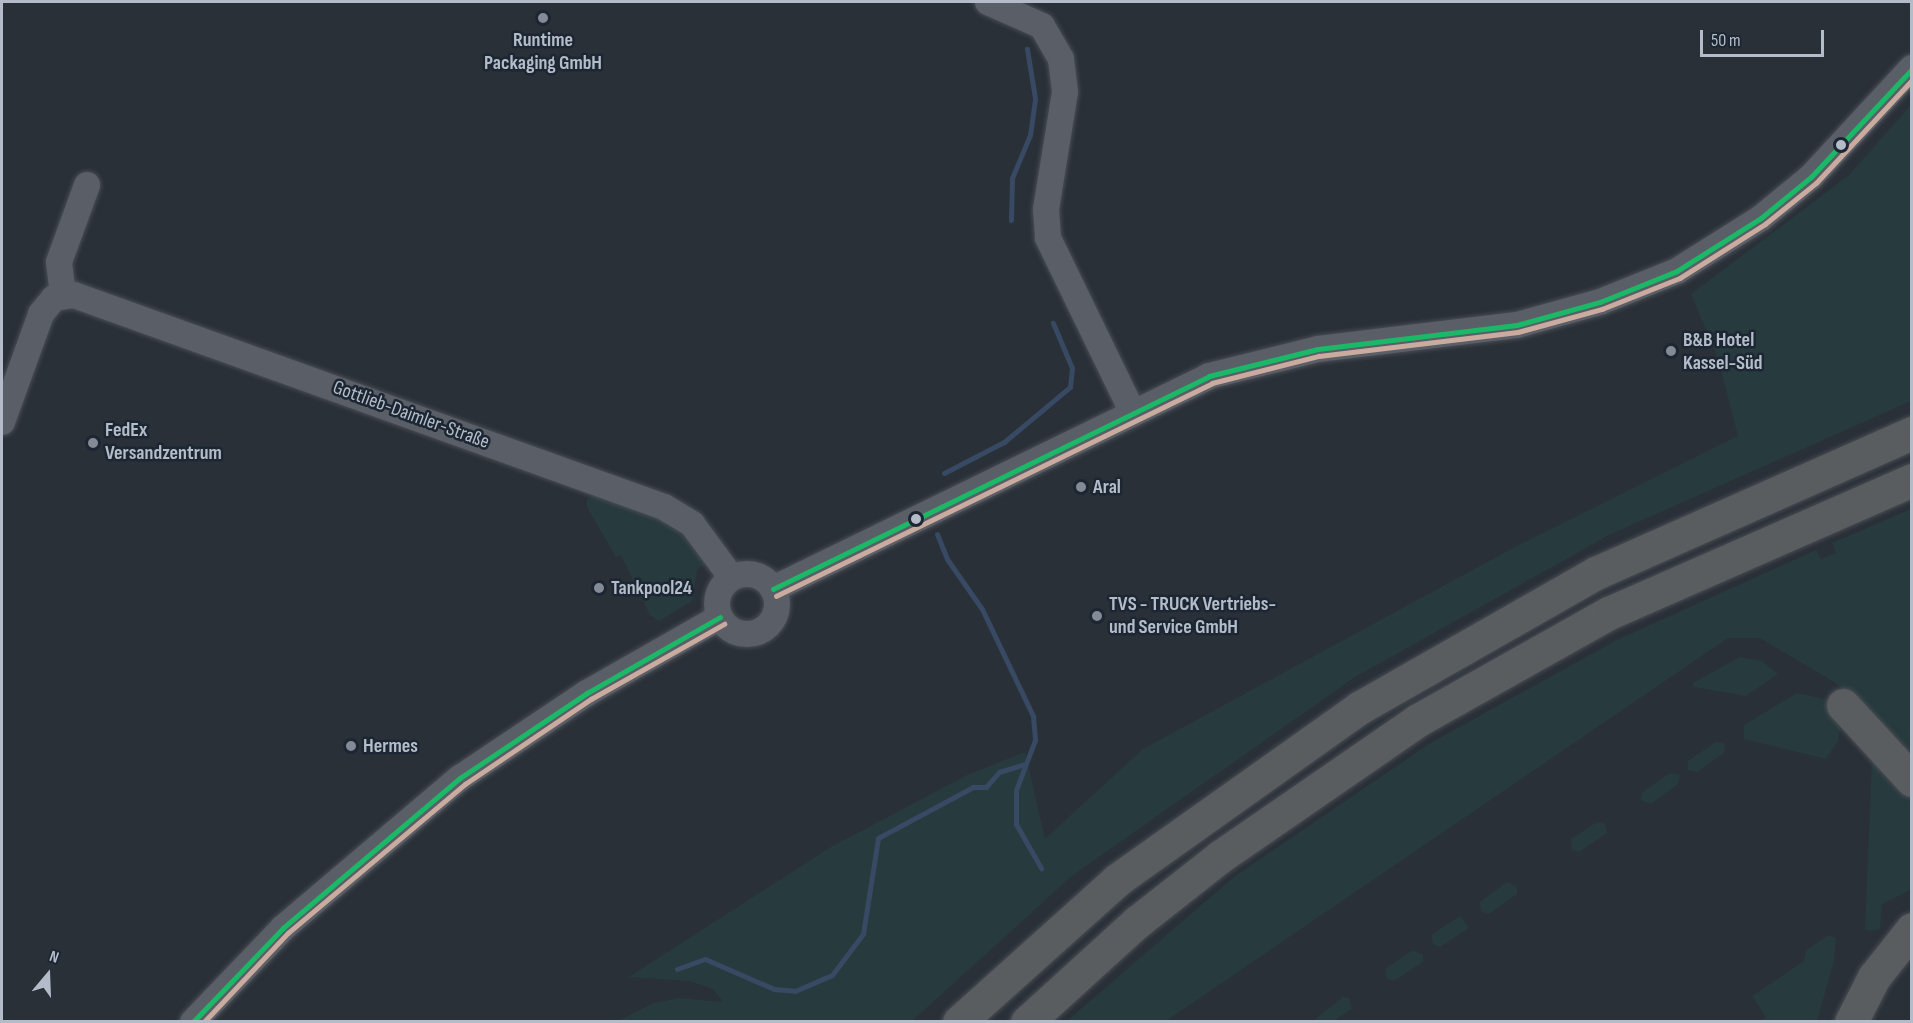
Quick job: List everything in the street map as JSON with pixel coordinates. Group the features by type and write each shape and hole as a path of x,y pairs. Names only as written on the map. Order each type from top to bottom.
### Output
{"highway":[{"path":"959,1022 1117,880 1359,708 1596,573 1911,433"},
{"path":"1027,1022 1137,922 1221,856 1418,720 1609,613 1911,480"},
{"path":"1843,705 1911,780"},
{"path":"1851,1022 1874,976 1911,929"}],"street":[{"path":"988,2 1042,26 1061,59 1065,92 1046,209 1048,238 1133,413"},
{"path":"773,589 1209,376 1263,361 1517,325 1600,302 1677,271 1761,218 1811,177 1911,68"},
{"path":"2,422 41,314 63,295 59,262 87,185"},
{"name":"Gottlieb-Daimler-Straße","path":"63,295 92,299 664,507 692,524 732,578"},
{"path":"720,618 718,595 732,578 755,575 773,589"},
{"path":"720,618 743,633 761,630 774,616 773,589"},
{"path":"193,1022 283,928 460,778 587,693 720,618"}],"green space":[{"path":"1911,105 1911,401 1611,534 1355,677 1073,875 912,1021 618,1021 654,1003 680,998 723,1002 713,989 689,981 629,977 831,847 967,775 1025,752 1045,839 1143,749 1515,547 1738,436 1718,358 1691,294 1849,175"},
{"path":"601,492 682,528 707,562 697,570 692,601 659,621 650,615 621,555 616,557 587,507 587,499"},
{"path":"1911,509 1911,759 1872,712 1834,682 1760,638 1728,638 1166,1021 1066,1022 1235,876 1429,744 1615,641 1816,550 1821,559 1836,553 1832,543"},
{"path":"1740,657 1762,661 1778,674 1746,696 1694,687 1693,683"},
{"path":"1797,693 1825,699 1841,724 1838,741 1826,759 1744,739 1744,725"},
{"path":"1716,742 1725,744 1724,753 1697,772 1688,770 1688,761"},
{"path":"1872,762 1911,796 1912,889 1882,904 1880,929 1870,931 1865,929"},
{"path":"1670,773 1680,775 1678,784 1651,804 1640,800 1643,792"},
{"path":"1597,822 1605,824 1607,833 1579,852 1572,850 1571,839"},
{"path":"1507,882 1517,887 1517,894 1489,914 1481,911 1480,902"},
{"path":"1460,916 1469,928 1440,947 1433,944 1431,935"},
{"path":"1829,935 1836,938 1834,961 1817,1021 1760,1021 1766,1017 1752,996 1804,961 1806,950"},
{"path":"1413,950 1423,955 1423,962 1394,981 1387,979 1385,969"},
{"path":"1343,997 1349,998 1352,1009 1333,1021 1313,1021"}],"waterway":[{"path":"1011,220 1012,178 1030,135 1035,98 1027,49"},
{"path":"944,473 1004,442 1070,387 1072,368 1053,323"},
{"path":"937,534 947,559 982,609 1033,716 1035,740 1016,790 1016,824 1041,868"},
{"path":"677,969 705,959 774,989 795,991 832,975 863,934 878,838 973,787 986,787 999,772 1026,764"}],"transit line":[{"path":"773,589 1209,376 1318,349 1517,325 1600,302 1677,271 1761,218 1811,177 1912,69"},
{"path":"776,596 1212,383 1319,356 1518,332 1602,309 1680,278 1765,224 1816,183 1912,80"},
{"path":"193,1022 283,928 460,778 587,693 720,617"},
{"path":"204,1022 288,933 465,784 591,699 724,624"}],"place":[{"name":"Runtime Packaging GmbH","path":"543,18"},
{"name":"B&B Hotel Kassel-Süd","path":"1671,351"},
{"name":"FedEx Versandzentrum","path":"93,443"},
{"name":"Aral","path":"1081,487"},
{"name":"Tankpool24","path":"599,588"},
{"name":"TVS - TRUCK Vertriebs- und Service GmbH","path":"1097,616"},
{"name":"Hermes","path":"351,746"}]}
